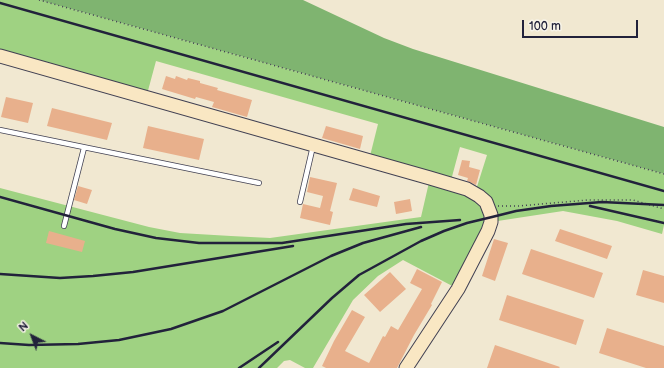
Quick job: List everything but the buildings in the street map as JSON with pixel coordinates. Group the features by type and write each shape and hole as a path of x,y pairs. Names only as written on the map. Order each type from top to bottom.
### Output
{"street":[{"path":"0,56 314,144 467,189 479,196 488,206 492,219 487,234 458,289 406,368"}],"lane":[{"path":"0,130 259,183"},
{"path":"300,202 314,144"},
{"path":"64,226 84,148"}],"path":[{"path":"39,0 664,174"},
{"path":"488,206 518,206 588,200 633,200 664,209"}],"green space":[{"path":"0,0 39,0 664,174 664,225 662,234 617,221 563,211 491,222 458,289 403,260 378,276 353,300 313,368 305,368 290,360 284,361 277,368 0,368 0,188 149,227 180,233 270,238 421,217 430,178 369,160 378,124 156,61 146,98 0,56","holes":["460,147 487,155 475,193 450,184"]},
{"path":"39,0 303,0 384,38 413,49 664,127 664,174"}],"railway":[{"path":"0,3 664,191"},
{"path":"0,197 115,229 156,238 199,243 282,243 406,224 460,220"},
{"path":"259,368 332,298 359,275 421,241 444,231 467,223 516,211 551,206 602,202 664,205"},
{"path":"590,206 664,223"},
{"path":"0,343 29,345 78,344 119,340 171,329 223,311 331,256 363,243 421,227"},
{"path":"0,274 60,278 93,276 133,272 293,246"},
{"path":"239,368 278,342"}]}
